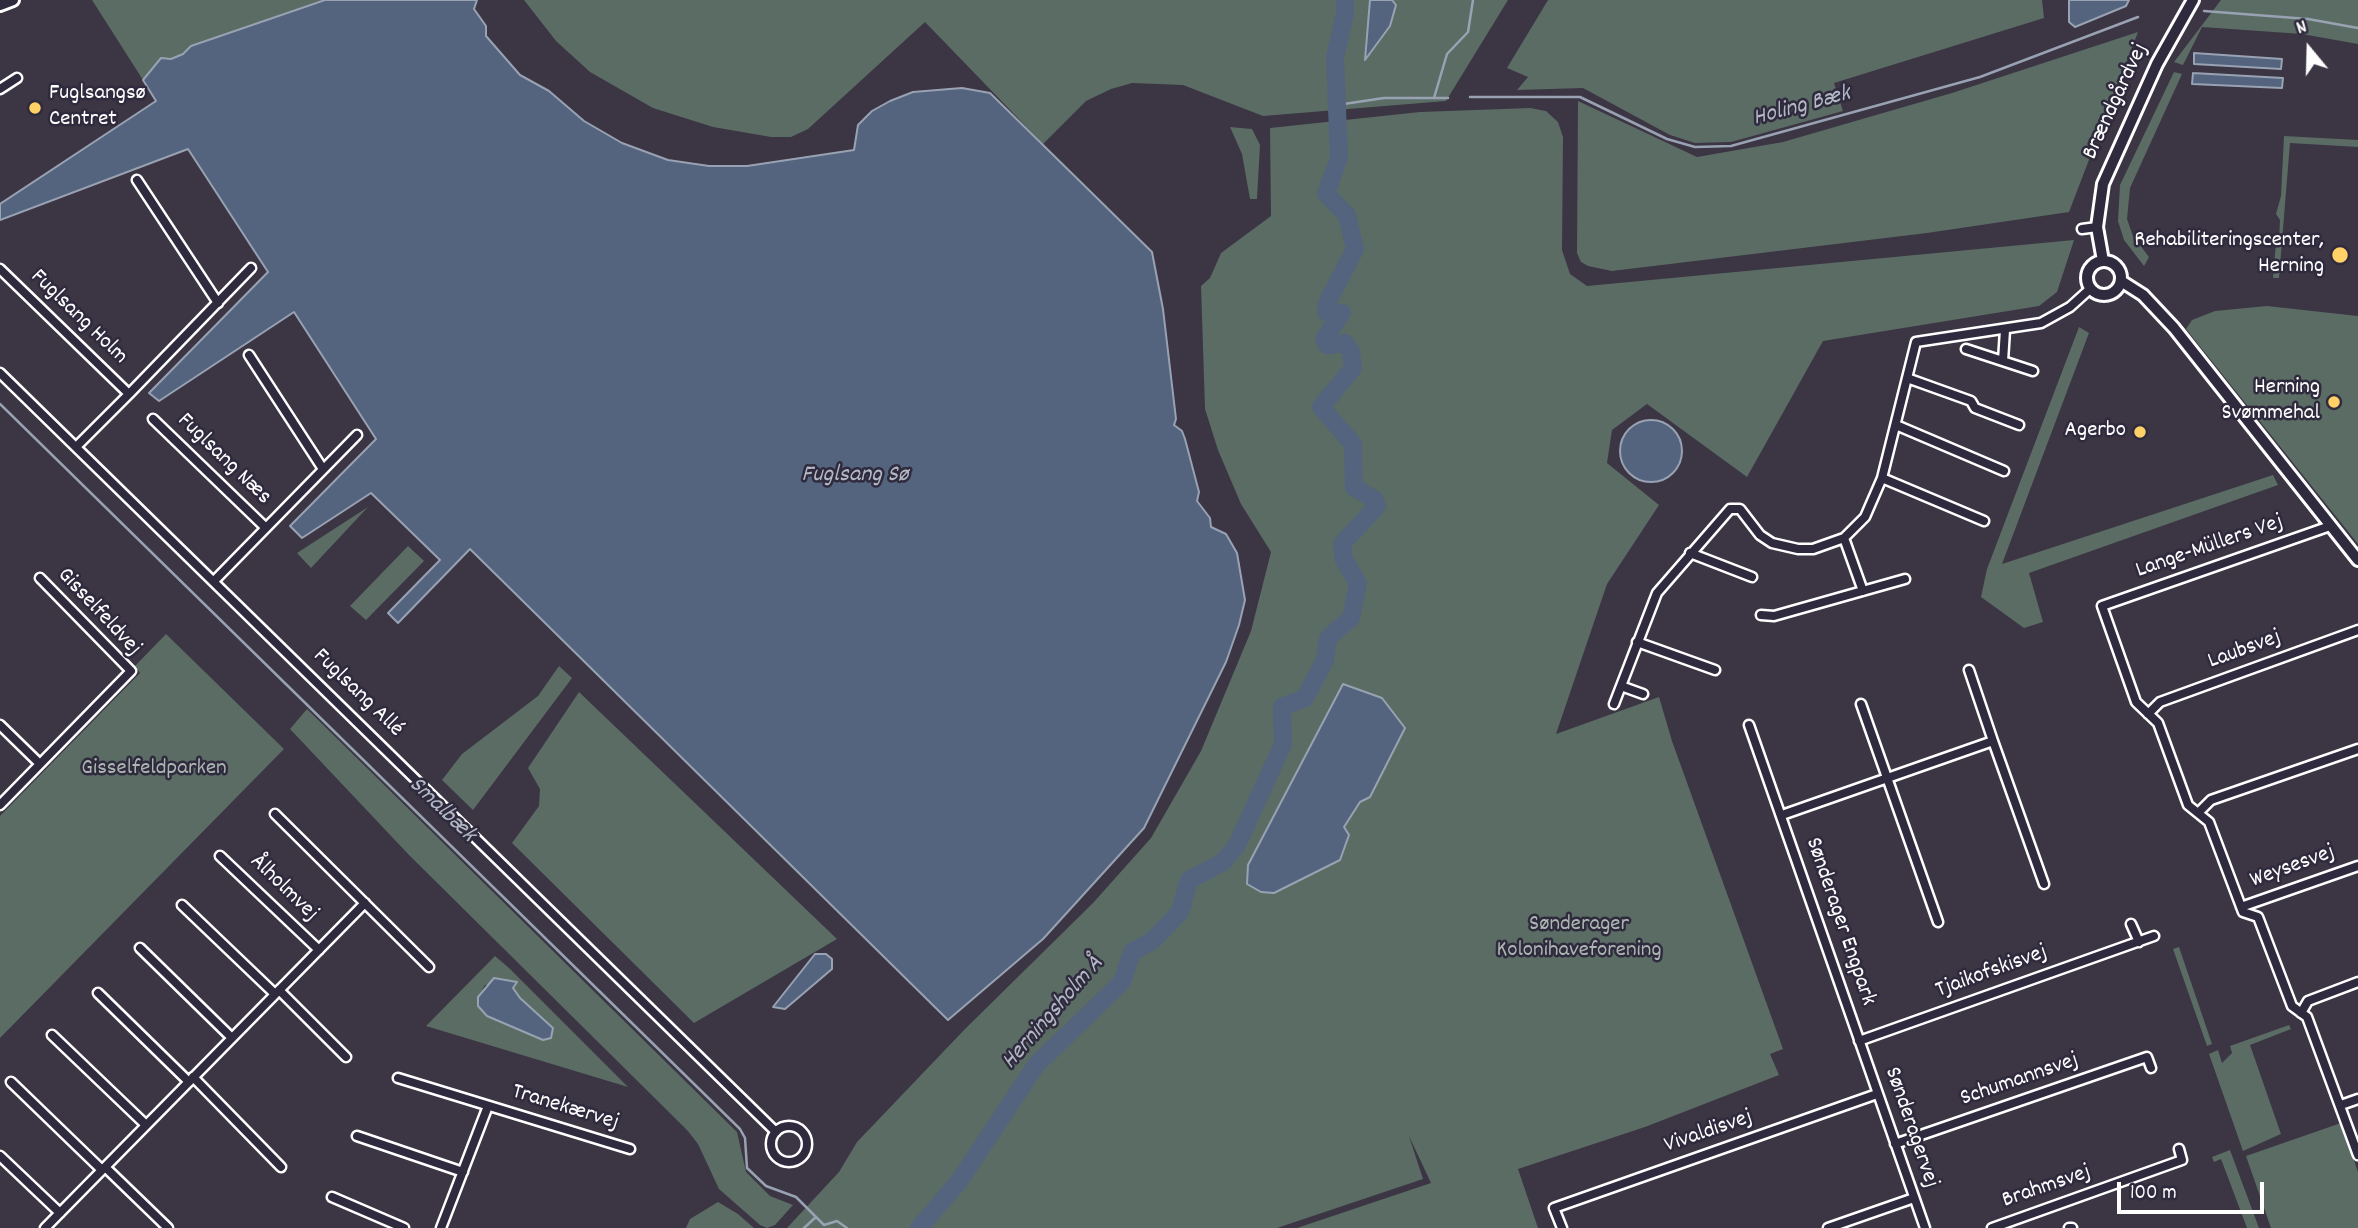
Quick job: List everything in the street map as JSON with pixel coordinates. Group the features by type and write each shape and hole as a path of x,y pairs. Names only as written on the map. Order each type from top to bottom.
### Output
{"street":[{"path":"0,5 13,0"},
{"name":"Brændgårdvej","path":"2103,261 2097,227 2103,184 2172,33 2193,0"},
{"path":"0,89 17,78"},
{"path":"137,180 218,303"},
{"path":"2082,229 2097,227"},
{"path":"2091,288 2089,271 2094,264 2103,261 2115,265 2121,281 2143,295 2174,328 2358,560"},
{"name":"Fuglsang Holm","path":"75,447 251,268"},
{"name":"Fuglsang Holm","path":"0,269 129,394"},
{"path":"2091,288 2108,294 2116,289 2121,281"},
{"path":"1614,704 1657,593 1723,514 1735,507 1760,535 1786,547 1813,549 1844,538 1865,517 1882,478 1916,342 2041,323 2070,307 2091,288"},
{"path":"2003,361 2006,330"},
{"path":"1966,349 2033,371"},
{"path":"249,355 323,469"},
{"name":"Fuglsang Allé","path":"0,373 776,1132"},
{"path":"1907,377 1971,401 1975,408 2019,425"},
{"name":"Fuglsang Næs","path":"153,419 266,528"},
{"path":"1896,425 2004,471"},
{"name":"Fuglsang Næs","path":"214,581 357,435"},
{"path":"1882,478 1984,520"},
{"name":"Lange-Müllers Vej","path":"2148,714 2136,702 2102,606 2330,526"},
{"path":"1844,538 1863,591"},
{"path":"1690,553 1752,577"},
{"name":"Gisselfeldvej","path":"0,805 131,671 40,578"},
{"path":"1761,615 1774,615 1905,579"},
{"name":"Laubsvej","path":"2148,714 2160,702 2358,630"},
{"path":"1637,642 1716,670"},
{"path":"1969,670 2044,884"},
{"path":"1621,686 1643,694"},
{"path":"1861,704 1938,922"},
{"path":"2148,714 2158,723 2188,805 2209,822 2243,912 2258,917 2292,1006 2307,1017 2358,1155"},
{"name":"Sønderager Engpark","path":"1749,725 1859,1041"},
{"path":"0,726 40,764"},
{"name":"Sønderager Engpark","path":"1782,815 1993,741"},
{"path":"2198,813 2211,800 2358,749"},
{"name":"Ålholmvej","path":"275,814 429,967"},
{"name":"Ålholmvej","path":"220,856 319,950"},
{"name":"Weysesvej","path":"2241,907 2358,866"},
{"name":"Ålholmvej","path":"45,1228 365,903"},
{"path":"182,905 346,1057"},
{"path":"2132,924 2139,942"},
{"name":"Tjaikofskisvej","path":"1859,1041 2154,936"},
{"path":"140,948 232,1038"},
{"path":"2301,1013 2308,1001 2358,982"},
{"path":"98,993 281,1167"},
{"path":"52,1035 146,1125"},
{"name":"Sønderagervej","path":"1859,1041 1925,1228"},
{"name":"Schumannsvej","path":"1895,1144 2147,1057 2151,1068"},
{"name":"Tranekærvej","path":"398,1078 630,1149"},
{"path":"11,1082 168,1228"},
{"name":"Vivaldisvej","path":"1562,1228 1554,1208 1877,1094"},
{"path":"2341,1105 2358,1099"},
{"name":"Tranekærvej","path":"441,1228 488,1106"},
{"path":"785,1127 799,1129 807,1142 803,1156 791,1162 776,1157 771,1147 776,1132 785,1127"},
{"path":"357,1136 463,1172"},
{"name":"Brahmsvej","path":"1992,1228 2182,1160 2179,1149"},
{"path":"0,1156 60,1213"},
{"path":"332,1197 404,1228"},
{"path":"1828,1228 1914,1198"}],"green space":[{"path":"92,0 325,0 191,46 183,54 171,59 161,58 143,80"},
{"path":"524,0 1508,0 1446,101 1263,116 1183,85 1132,83 1086,101 1043,144 925,22 808,129 791,137 771,137 713,127 653,108 590,72 556,41"},
{"path":"1548,0 2042,0 2044,18 1834,83 1843,111 1731,142 1695,143 1670,135 1583,88 1517,90 1528,77 1507,68"},
{"path":"2221,0 2358,0 2358,44 2302,34 2202,27 2183,65 2174,62"},
{"path":"2138,32 2069,212 1927,233 1612,271 1588,266 1581,262 1577,253 1578,101 1697,157 1783,142 1952,93"},
{"path":"2174,72 2182,74 2130,188 2127,219 2133,236 2149,257 2144,266 2124,240 2118,221 2120,185"},
{"name":"Sønderager Kolonihaveforening","path":"1530,108 1546,111 1558,122 1563,137 1562,250 1570,274 1587,286 2074,240 2057,292 2039,306 1823,341 1747,477 1647,404 1612,430 1607,463 1659,505 1607,584 1556,734 1659,697 1672,741 1783,1049 1770,1054 1779,1075 1645,1127 1518,1169 1538,1228 1297,1228 1431,1183 1409,1136 1423,1179 1277,1228 787,1228 839,1172 857,1142 965,1029 1093,903 1151,838 1201,751 1251,631 1271,552 1241,504 1218,450 1205,409 1201,286 1210,278 1221,253 1271,216 1270,128 1420,112"},
{"path":"1230,127 1252,129 1260,145 1257,199 1250,199 1242,154"},
{"path":"2284,136 2358,140 2358,147 2290,143 2279,278 2273,278 2276,243 2279,241 2280,220 2276,214 2281,196"},
{"path":"2267,306 2358,316 2358,544 2186,329 2192,320 2215,311"},
{"path":"2079,327 2089,333 2002,564 2273,475 2278,485 2029,573 2043,622 2024,628 1981,597 1987,569"},
{"path":"368,507 311,568 297,553"},
{"path":"408,546 424,561 366,620 350,606"},
{"name":"Gisselfeldparken","path":"166,634 284,749 0,1038 0,816 140,673 135,666"},
{"path":"559,666 572,678 473,810 442,780 462,754 538,696"},
{"path":"579,692 837,939 694,1023 512,843 539,806 540,789 528,768"},
{"path":"307,709 737,1132 746,1172 770,1196 793,1205 775,1225 767,1228 760,1225 719,1189 698,1144 687,1130 409,855 290,729"},
{"path":"2179,947 2212,1044 2207,1046 2173,949"},
{"path":"495,956 628,1087 426,1026","holes":["516,982 513,988 520,998 553,1027 542,1040 487,1016 478,1006 478,997 485,985"]},
{"path":"2289,1025 2291,1029 2250,1045 2281,1134 2243,1151 2209,1054 2218,1050 2222,1063 2232,1053 2230,1046"},
{"path":"2341,1123 2358,1172 2358,1228 2271,1228 2246,1156"},
{"path":"2230,1150 2259,1228 2247,1228 2221,1159 2214,1162 2212,1157"},
{"path":"718,1202 754,1228 686,1228 690,1219"}],"water":[{"name":"Fuglsang Sø","path":"325,0 477,0 474,9 486,26 486,36 520,75 549,91 584,121 622,143 668,160 709,166 747,166 854,150 858,125 872,111 890,101 913,92 962,88 990,93 1152,252 1163,309 1176,419 1174,425 1182,431 1185,439 1199,492 1197,501 1210,518 1211,527 1226,534 1237,553 1245,600 1239,625 1226,662 1144,828 1043,939 948,1020 470,549 398,623 388,613 440,560 371,493 302,538 290,526 376,439 294,312 159,401 149,393 268,272 188,149 0,220 0,204 156,101 143,80 161,58 171,59 183,54 191,46"},
{"path":"1370,0 1392,0 1396,5 1390,26 1365,60"},
{"path":"2069,0 2129,0 2126,6 2075,27 2069,22"},
{"path":"2194,53 2282,59 2281,69 2194,64"},
{"path":"2193,73 2283,78 2282,88 2192,84"},
{"path":"1645,420 1657,420 1673,429 1680,439 1680,463 1673,473 1657,482 1645,482 1634,477 1625,468 1620,457 1620,445 1625,434 1634,425"},
{"path":"1343,684 1382,698 1405,728 1370,797 1360,802 1344,827 1349,835 1340,860 1274,893 1261,892 1247,884 1248,865"},
{"path":"815,954 826,954 832,959 832,969 785,1009 773,1007"},
{"path":"494,978 517,982 513,988 520,998 553,1028 551,1038 543,1040 487,1016 478,1006 478,997"}],"waterway":[{"name":"Herningsholm Å","path":"919,1228 960,1180 1036,1065 1122,982 1132,952 1152,941 1180,912 1189,880 1223,862 1237,845 1283,744 1282,707 1305,698 1325,660 1328,638 1351,618 1358,583 1344,560 1342,544 1377,506 1375,500 1354,487 1353,444 1321,407 1353,368 1351,352 1345,343 1327,345 1324,339 1342,313 1326,312 1327,303 1355,249 1347,215 1326,194 1339,158 1335,57 1345,14 1345,0"},
{"path":"1434,98 1447,54 1468,32 1473,0"},
{"name":"Holing Bæk","path":"2204,11 2308,19 2358,28"},
{"name":"Holing Bæk","path":"1470,97 1580,97 1667,139 1695,147 1731,146 1980,77 2138,17"},
{"name":"Holing Bæk","path":"1337,105 1384,98 1448,98"},
{"name":"Smalbæk","path":"0,404 740,1129 745,1138 747,1168 766,1186 796,1197 824,1225 837,1221 847,1228"},
{"path":"804,1228 816,1217"}],"place":[{"name":"Fuglsangsø Centret","path":"35,108"},
{"name":"Rehabiliteringscenter, Herning","path":"2340,255"},
{"name":"Herning Svømmehal","path":"2334,402"},
{"name":"Agerbo","path":"2140,432"}]}
